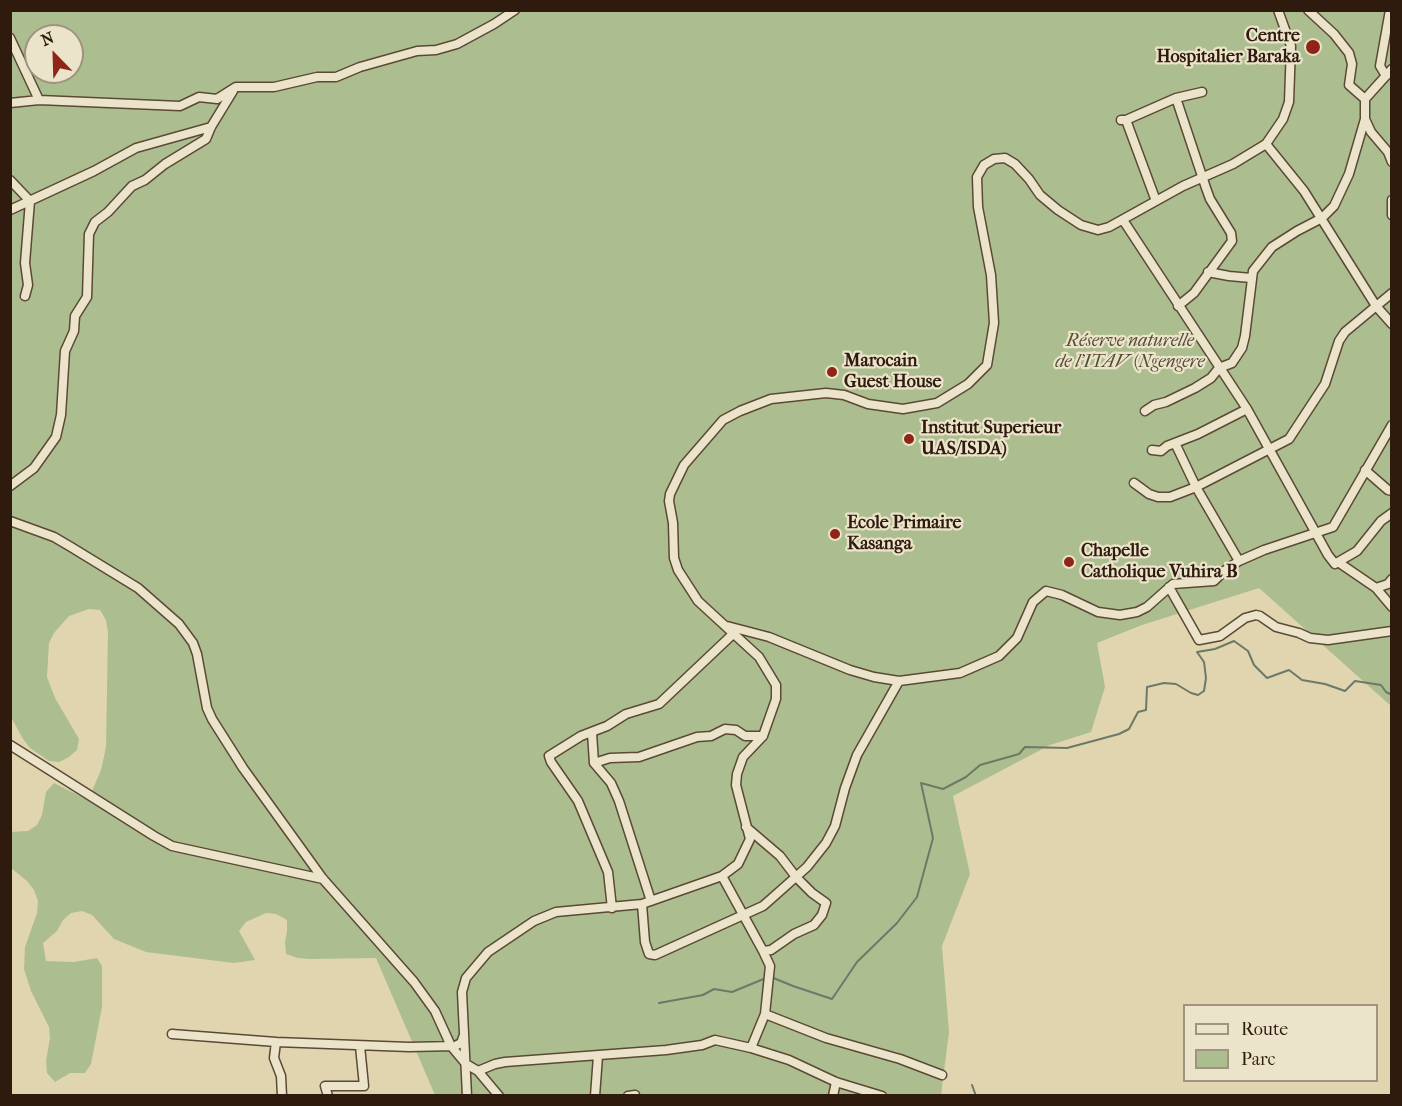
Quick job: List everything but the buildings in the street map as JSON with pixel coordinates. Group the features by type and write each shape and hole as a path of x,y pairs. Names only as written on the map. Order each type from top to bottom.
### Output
{"street":[{"path":"10,103 39,100 180,106 199,97 217,99 236,87 274,87 317,77 336,77 360,67 417,51 436,50 457,44 515,10"},
{"path":"467,1095 462,992 466,978 488,952 534,921 556,912 612,908 646,902 722,876 738,864 750,839 736,785 737,774 743,757 763,736 776,699 776,685 759,657 698,601 678,570 674,558 673,523 669,501 684,465 723,420 771,399 826,393 844,395 868,404 903,409 937,402 968,384 987,365 994,323 991,275 981,229 977,177 984,165 994,159 1005,158 1015,164 1040,195 1081,225 1098,230 1124,220 1156,201 1233,164 1266,144 1283,119 1289,102 1291,46 1278,10"},
{"path":"1308,10 1334,34 1349,53 1352,64 1349,85 1365,99"},
{"path":"1145,411 1195,388 1211,378 1219,368 1232,363 1242,348 1249,309 1251,278 1256,265 1272,247 1322,218 1334,206 1349,174 1365,119 1365,99 1389,73 1380,66 1390,10"},
{"path":"10,38 39,100"},
{"path":"10,486 34,468 56,437 61,416 65,351 74,331 75,316 87,297 89,234 96,222 108,212 125,191 206,139 210,126 236,87"},
{"path":"1156,201 1124,120 1176,98 1202,92"},
{"path":"1176,98 1210,199 1230,232 1232,241 1194,293 1178,306"},
{"path":"1365,119 1371,132 1388,152 1392,162"},
{"path":"10,210 94,171 136,148 210,126"},
{"path":"1266,144 1304,191 1376,306 1392,324"},
{"path":"10,180 30,201 25,263 28,285 25,296"},
{"path":"1392,200 1392,215"},
{"path":"1124,220 1247,409 1331,560 1335,564 1357,551 1381,521 1392,513"},
{"path":"1208,272 1251,278"},
{"path":"1134,483 1149,494 1170,497 1196,487 1289,439 1325,384 1339,341 1345,332 1392,293"},
{"path":"1152,450 1161,451 1175,442 1198,434 1247,409"},
{"path":"725,625 769,637 873,677 899,681 960,673 999,656 1017,638 1034,602 1046,591 1062,595 1098,612 1120,615 1137,612 1147,607 1173,584 1214,581 1239,561 1333,527 1392,425"},
{"path":"1175,442 1196,487 1239,561"},
{"path":"1365,470 1388,490 1392,490"},
{"path":"10,521 54,537 72,547 138,588 179,624 194,643 207,708 217,729 322,879 414,982 435,1011 451,1046 466,1064 478,1071 499,1095"},
{"path":"1338,562 1376,588 1392,607"},
{"path":"1376,588 1388,584 1392,579"},
{"path":"1169,587 1198,640 1220,636 1245,618 1256,615 1260,615 1276,627 1310,638 1328,640 1392,631"},
{"path":"612,908 608,872 578,801 549,756 581,736 592,733 626,714 659,704 734,633"},
{"path":"592,733 594,763 611,783 619,801 646,902 645,942 651,955 763,906 796,877 820,850 835,826 857,755 899,681"},
{"path":"594,763 610,758 639,757 697,737 711,736 725,729 736,730 745,736 763,736"},
{"path":"10,746 172,846 322,879"},
{"path":"746,827 780,856 796,877 826,903 822,915 814,925 794,934 771,950 763,951"},
{"path":"722,876 770,966 765,1014 751,1048"},
{"path":"765,1014 826,1038 900,1059 942,1075"},
{"path":"172,1034 360,1046 451,1046 459,1045 465,1034"},
{"path":"478,1071 505,1062 666,1050 702,1045 715,1040 789,1060 836,1082 882,1095"},
{"path":"276,1042 274,1058 280,1076 282,1095"},
{"path":"328,1095 325,1086 364,1086 360,1046"},
{"path":"595,1095 598,1056"},
{"path":"833,1095 836,1082"}],"green space":[{"name":"Réserve naturelle de l'ITAV (Ngengere","path":"11,11 1391,11 1391,706 1259,588 1142,625 1097,643 1105,687 1091,732 1050,745 953,796 970,874 942,946 949,1032 941,1095 435,1095 376,958 309,959 286,954 287,920 276,914 266,913 246,922 239,931 255,960 234,963 146,952 114,939 92,915 82,911 71,913 63,920 57,931 43,943 46,961 74,962 97,958 102,966 102,1007 91,1064 85,1073 70,1073 55,1082 47,1073 49,1027 31,991 24,969 25,947 37,913 38,901 27,881 11,868 11,832 28,831 37,825 42,815 46,792 54,783 88,800 101,770 106,747 108,632 106,620 100,610 89,609 69,616 54,633 49,643 47,677 55,698 79,739 77,750 59,762 49,761 30,748 11,717"}],"waterway":[{"path":"921,783 943,789 966,777 980,765 1019,754 1025,747 1067,748 1119,734 1129,729 1138,712 1146,710 1147,687 1164,683 1176,684 1198,695 1204,691 1206,678 1204,662 1197,652 1215,649 1234,641 1248,651 1254,665 1267,678 1289,670 1302,680 1325,684 1345,691 1355,681 1381,685 1386,692 1392,695"},
{"path":"771,977 832,999 857,962 897,923 917,897 933,838 921,783"},
{"path":"659,1003 703,995 714,989 732,992 766,978"},
{"path":"972,1085 976,1096"}],"place":[{"name":"Centre Hospitalier Baraka","path":"1313,47"},
{"name":"Marocain Guest House","path":"832,372"},
{"name":"Institut Superieur UAS/ISDA)","path":"909,439"},
{"name":"Ecole Primaire Kasanga","path":"835,534"},
{"name":"Chapelle Catholique Vuhira B","path":"1069,562"}]}
